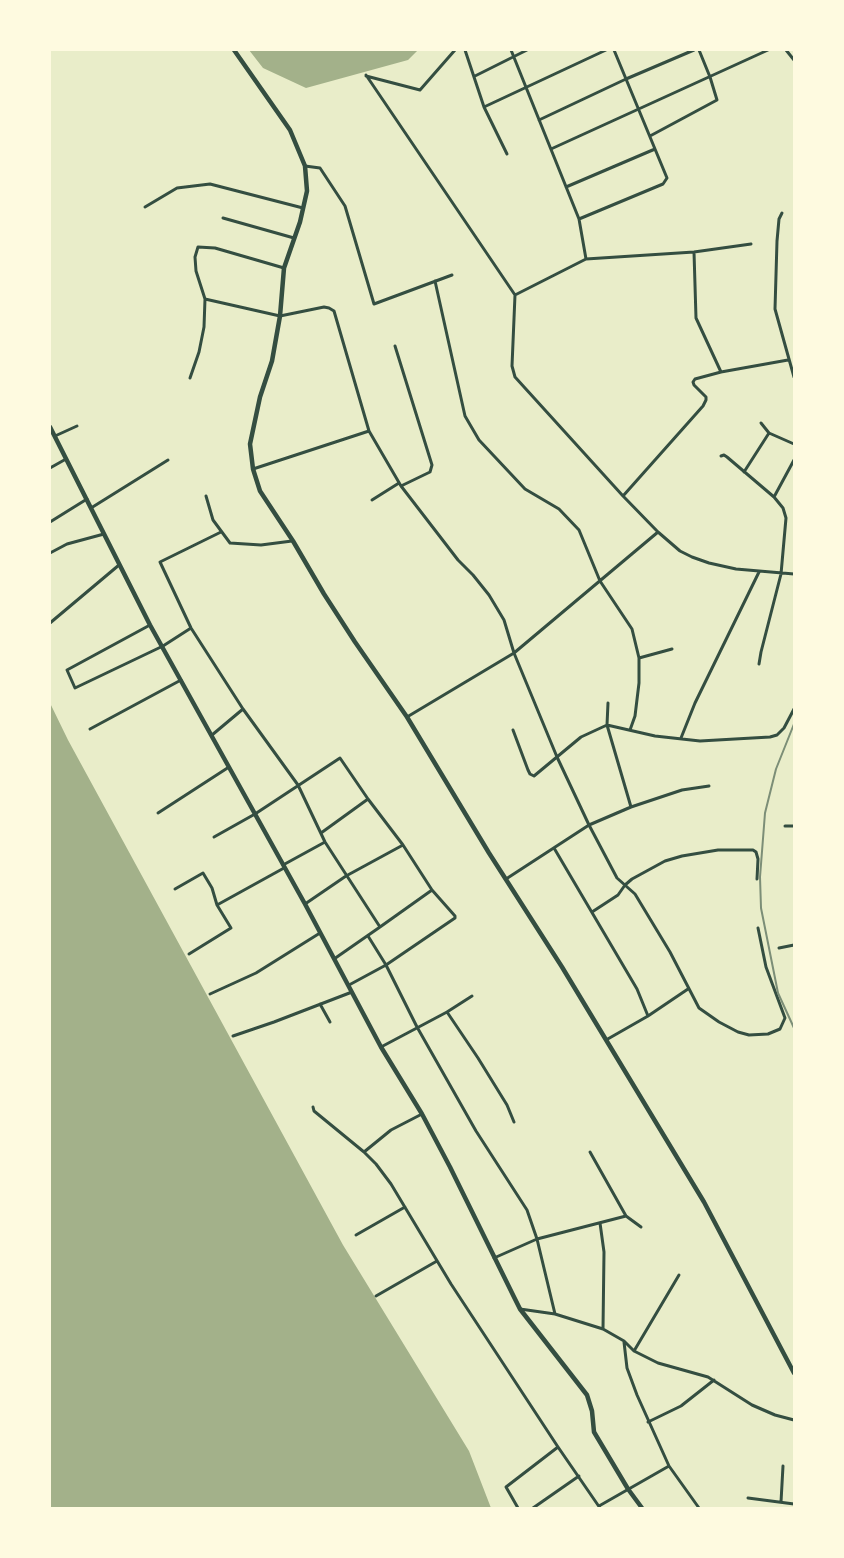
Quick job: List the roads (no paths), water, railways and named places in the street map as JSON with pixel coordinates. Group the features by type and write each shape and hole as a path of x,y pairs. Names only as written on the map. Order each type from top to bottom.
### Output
{"street":[{"path":"234,50 290,130 305,166 306,191 303,208 284,268 280,316 272,361 260,397 250,444 253,469 260,491 355,642 407,717 506,880 562,967 704,1202 794,1373"},
{"path":"456,50 420,90 366,75 515,295 512,366 515,377 623,496 658,532 680,551 692,557 736,569 794,574"},
{"path":"465,50 484,107 507,154"},
{"path":"511,50 579,219 586,259"},
{"path":"475,76 527,50"},
{"path":"484,107 606,50"},
{"path":"579,219 663,184 667,178 614,50"},
{"path":"539,120 626,79 694,50"},
{"path":"650,136 717,100 699,50"},
{"path":"551,149 768,50"},
{"path":"786,50 794,60"},
{"path":"566,187 655,149"},
{"path":"305,166 320,168 346,206 374,304 452,275"},
{"path":"145,207 177,188 210,184 303,208"},
{"path":"782,213 779,219 777,241 774,309 794,377"},
{"path":"223,218 294,238"},
{"path":"515,295 586,259 694,252 751,244"},
{"path":"190,378 199,352 205,299 196,271 195,258 198,248 215,248 284,268"},
{"path":"694,252 696,318 721,372"},
{"path":"435,281 465,416 479,440 525,489 559,509 579,530 600,581 632,629 639,658 639,683 635,716 630,730"},
{"path":"205,299 280,316 324,307 334,311 369,431 400,484 458,560 489,595 504,620 514,653 557,757 589,825 617,878 635,894 670,952 699,1008 704,1013 738,1032 757,1035 768,1034 780,1029 785,1018 766,966 758,928"},
{"path":"372,500 400,484 430,472 432,465 395,346"},
{"path":"623,496 703,406 706,397 694,385 693,382 695,380 721,372 788,360"},
{"path":"761,423 770,433 794,444"},
{"path":"54,436 77,426"},
{"path":"50,428 150,625 256,814 381,1048 422,1114 520,1308 587,1395 592,1411 594,1432 628,1489 642,1508"},
{"path":"253,469 369,431"},
{"path":"744,472 770,433"},
{"path":"721,456 727,457 774,497 783,508 786,518 781,574 759,664"},
{"path":"50,468 66,458"},
{"path":"91,508 168,460"},
{"path":"774,497 794,460"},
{"path":"206,496 213,520 230,543 261,545 293,541"},
{"path":"50,522 87,499"},
{"path":"221,532 160,562 191,628 243,709 298,785 325,842 380,927"},
{"path":"407,717 514,653 658,532"},
{"path":"50,553 66,544 104,534"},
{"path":"50,622 120,565"},
{"path":"681,738 695,703 759,572"},
{"path":"150,625 67,670 75,688 163,646 191,628"},
{"path":"639,658 672,650"},
{"path":"90,729 182,680"},
{"path":"608,703 607,724 631,807"},
{"path":"212,735 243,709"},
{"path":"513,730 530,774 534,776 581,737 607,724 655,736 700,741 770,737 777,735 784,728 794,709"},
{"path":"214,837 256,814 340,758 403,845 432,890 455,918 386,965 348,986"},
{"path":"158,813 230,767"},
{"path":"506,880 589,825 631,807 682,790 709,786"},
{"path":"321,833 368,799"},
{"path":"786,826 794,826"},
{"path":"217,905 325,842"},
{"path":"305,904 346,876 403,845"},
{"path":"554,848 637,989 648,1016"},
{"path":"592,912 618,895 625,885 640,874 674,858 699,852 732,849 756,852 758,863 757,879"},
{"path":"175,889 203,874 212,888 217,905 231,928 189,954"},
{"path":"334,959 432,890"},
{"path":"210,994 256,973 320,933"},
{"path":"368,936 386,965 417,1027 476,1131 527,1210 537,1239 555,1314"},
{"path":"779,948 794,945"},
{"path":"606,1040 648,1016 688,989"},
{"path":"233,1036 352,992"},
{"path":"381,1048 472,996"},
{"path":"320,1004 330,1022"},
{"path":"447,1012 507,1105 514,1122"},
{"path":"313,1107 314,1111 364,1152 381,1171 451,1284 558,1447 600,1507 669,1466"},
{"path":"364,1152 391,1130 422,1114"},
{"path":"590,1152 626,1216 641,1227"},
{"path":"356,1235 404,1207"},
{"path":"494,1258 537,1239 626,1216"},
{"path":"600,1223 604,1252 603,1329"},
{"path":"376,1296 437,1261"},
{"path":"634,1351 679,1275"},
{"path":"520,1308 555,1314 603,1329 624,1341 634,1351 658,1363 714,1380 752,1405 794,1420"},
{"path":"624,1341 627,1368 648,1422 669,1466 699,1508"},
{"path":"648,1422 681,1406 714,1380"},
{"path":"518,1508 506,1487 558,1447"},
{"path":"781,1502 783,1466"},
{"path":"533,1508 579,1476"},
{"path":"748,1498 794,1504"}],"railway":[{"path":"794,724 776,769 765,813 760,877 761,908 778,993 794,1028"}]}
